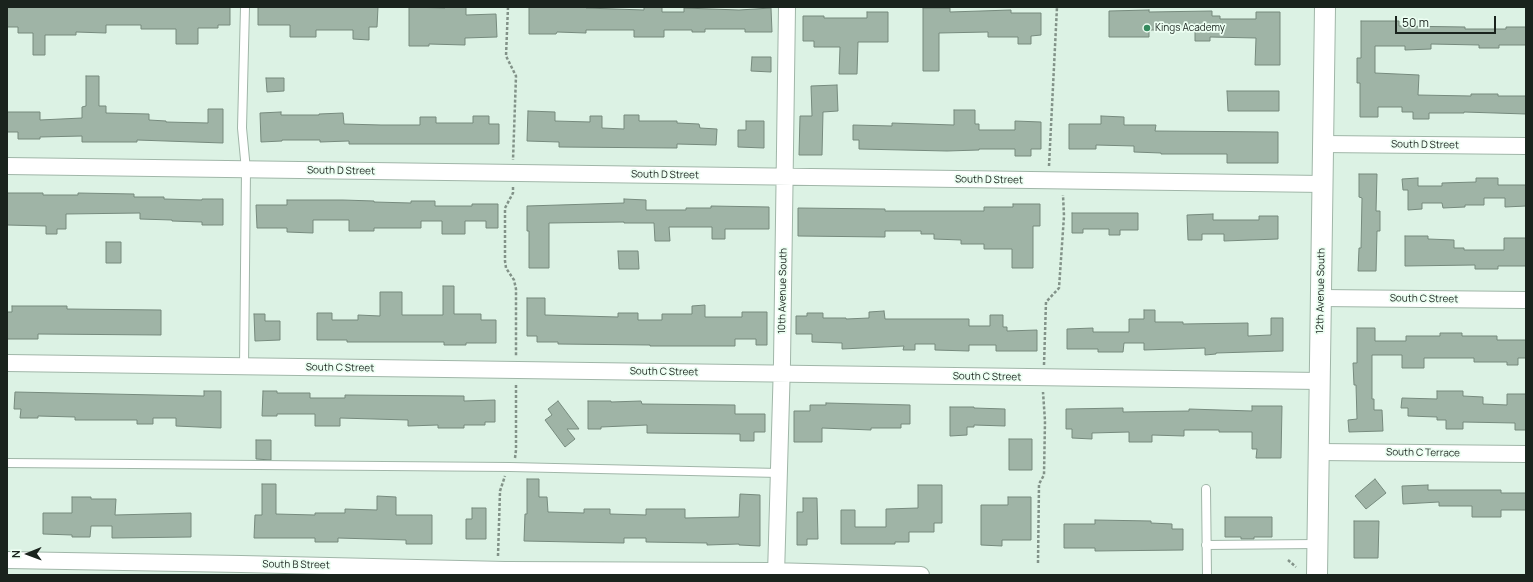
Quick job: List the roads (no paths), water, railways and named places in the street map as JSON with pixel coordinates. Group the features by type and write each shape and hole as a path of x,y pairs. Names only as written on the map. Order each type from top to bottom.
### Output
{"street":[{"name":"10th Avenue South","path":"776,573 782,374 787,7"},
{"name":"12th Avenue South","path":"1318,575 1325,7"},
{"name":"South D Street","path":"1323,144 1526,146"},
{"name":"South D Street","path":"7,166 1323,184"},
{"name":"South C Street","path":"1321,298 1526,300"},
{"name":"South C Street","path":"7,364 1320,381"},
{"name":"South C Terrace","path":"1319,452 1526,454"},
{"name":"South B Street","path":"7,560 241,569 921,575"}],"lane":[{"path":"244,367 246,170 242,128 245,7"},
{"path":"7,463 502,466 779,473"},
{"path":"1206,489 1207,575"},
{"path":"1206,545 1318,544"}],"place":[{"name":"Kings Academy","path":"1147,28"}]}
